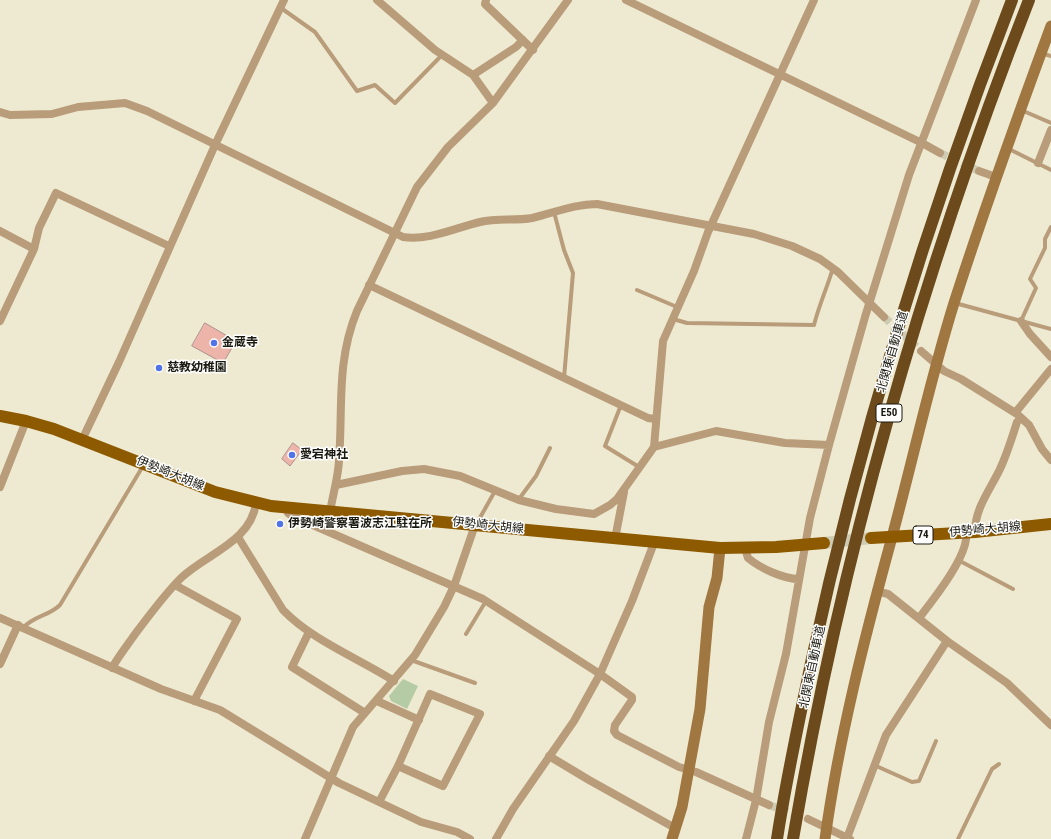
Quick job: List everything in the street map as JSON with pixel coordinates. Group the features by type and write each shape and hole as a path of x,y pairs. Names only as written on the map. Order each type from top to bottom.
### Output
{"highway":[{"name":"北関東自動車道","path":"777,839 795,737 819,625 844,521 876,402 911,284 948,173 1012,0"},
{"name":"北関東自動車道","path":"793,839 811,740 835,628 873,473 895,394 932,269 962,179 1029,0"}],"main road":[{"name":"伊勢崎大胡線","path":"0,416 26,420 216,492 256,503 286,508 720,548 745,548 824,543"},
{"name":"伊勢崎大胡線","path":"871,538 971,532 1051,524"}],"street":[{"path":"377,0 442,55 473,75 493,103"},
{"path":"486,0 485,4 533,50"},
{"path":"330,512 336,485 339,458 343,354 350,327 369,285 417,187 437,159 493,103 568,0"},
{"path":"626,0 940,153"},
{"path":"336,485 402,471 424,468 460,476 519,500 551,508 594,514 610,505 625,488 654,447 661,350 672,318 694,271 711,226 814,0"},
{"path":"746,839 756,800 762,758 784,661 804,545 829,445 869,302 909,175 976,0"},
{"path":"82,440 119,362 169,246 282,4"},
{"path":"825,839 848,711 876,591 892,537 936,365 954,303 1006,148 1020,109 1046,54 1051,26"},
{"path":"473,75 516,47 523,40"},
{"path":"0,112 10,115 52,114 78,108 125,103 147,111 215,146 403,237 414,238 482,221 502,218 530,218 585,204 597,204 754,234 779,241 810,254 833,268 884,317"},
{"path":"1038,163 1051,130"},
{"path":"979,170 996,177"},
{"path":"0,321 34,249 40,228 56,193 169,246"},
{"path":"0,231 34,249"},
{"path":"369,285 648,418 655,419"},
{"path":"1022,321 1030,334 1051,357"},
{"path":"921,351 936,365 1018,415 1029,425 1042,449 1051,460"},
{"path":"919,618 941,590 966,544 980,506 1000,468 1017,422 1018,415 1051,369"},
{"path":"0,486 26,420"},
{"path":"654,447 716,431 785,443 829,445"},
{"path":"615,539 625,488"},
{"path":"112,668 153,610 175,585 203,560 238,537 255,511 256,503"},
{"path":"286,508 288,513 292,516 486,601 600,674 632,700 615,725 615,734 679,767 690,769 769,805"},
{"path":"305,839 353,727 394,681 427,637 454,586 476,525"},
{"path":"238,537 283,610 309,632 394,681"},
{"path":"496,839 513,809 574,721 600,674 632,601 654,543"},
{"path":"672,839 690,769 700,709 709,607 717,578 720,548"},
{"path":"745,548 748,558 759,565 783,576 799,580"},
{"path":"175,585 237,618 194,701"},
{"path":"876,591 888,594 947,641 1007,683 1051,725"},
{"path":"0,618 161,690 220,710 332,778 421,822 457,832 470,839"},
{"path":"0,664 20,627"},
{"path":"309,632 292,667 365,713"},
{"path":"808,819 849,838 886,735 947,641"},
{"path":"379,802 398,766 430,694 480,714 443,786 398,766"},
{"path":"377,701 419,720"},
{"path":"549,756 675,828"}],"lane":[{"path":"282,4 315,32 357,91 375,85 395,103 442,55"},
{"path":"1020,109 1051,124"},
{"path":"1006,148 1051,170"},
{"path":"554,212 564,250 573,273 564,378"},
{"path":"1022,321 1036,288 1030,279 1045,248 1045,239 1051,227"},
{"path":"672,318 687,323 814,325 819,303 825,293 833,268"},
{"path":"638,290 677,307"},
{"path":"954,303 1051,329"},
{"path":"621,404 605,446 639,467"},
{"path":"519,500 536,476 550,448"},
{"path":"20,627 28,621 53,612 60,605 144,464"},
{"path":"476,525 496,490"},
{"path":"958,560 1013,589"},
{"path":"466,634 486,601"},
{"path":"411,660 475,683"},
{"path":"874,765 912,782 919,781 936,741"},
{"path":"958,839 992,769 999,764"}],"green space":[{"path":"403,679 418,686 407,709 391,701 389,696"}],"building":[{"name":"金蔵寺","path":"205,323 236,341 223,363 192,346"},
{"name":"愛宕神社","path":"293,443 302,450 290,466 282,459"}],"tunnel":[{"path":"940,153 979,171"},
{"path":"884,317 921,351"},
{"path":"824,543 871,538"},
{"path":"769,805 802,817"}],"place":[{"name":"金蔵寺","path":"214,343"},
{"name":"慈教幼稚園","path":"159,368"},
{"name":"愛宕神社","path":"292,455"},
{"name":"伊勢崎警察署波志江駐在所","path":"280,524"}]}
